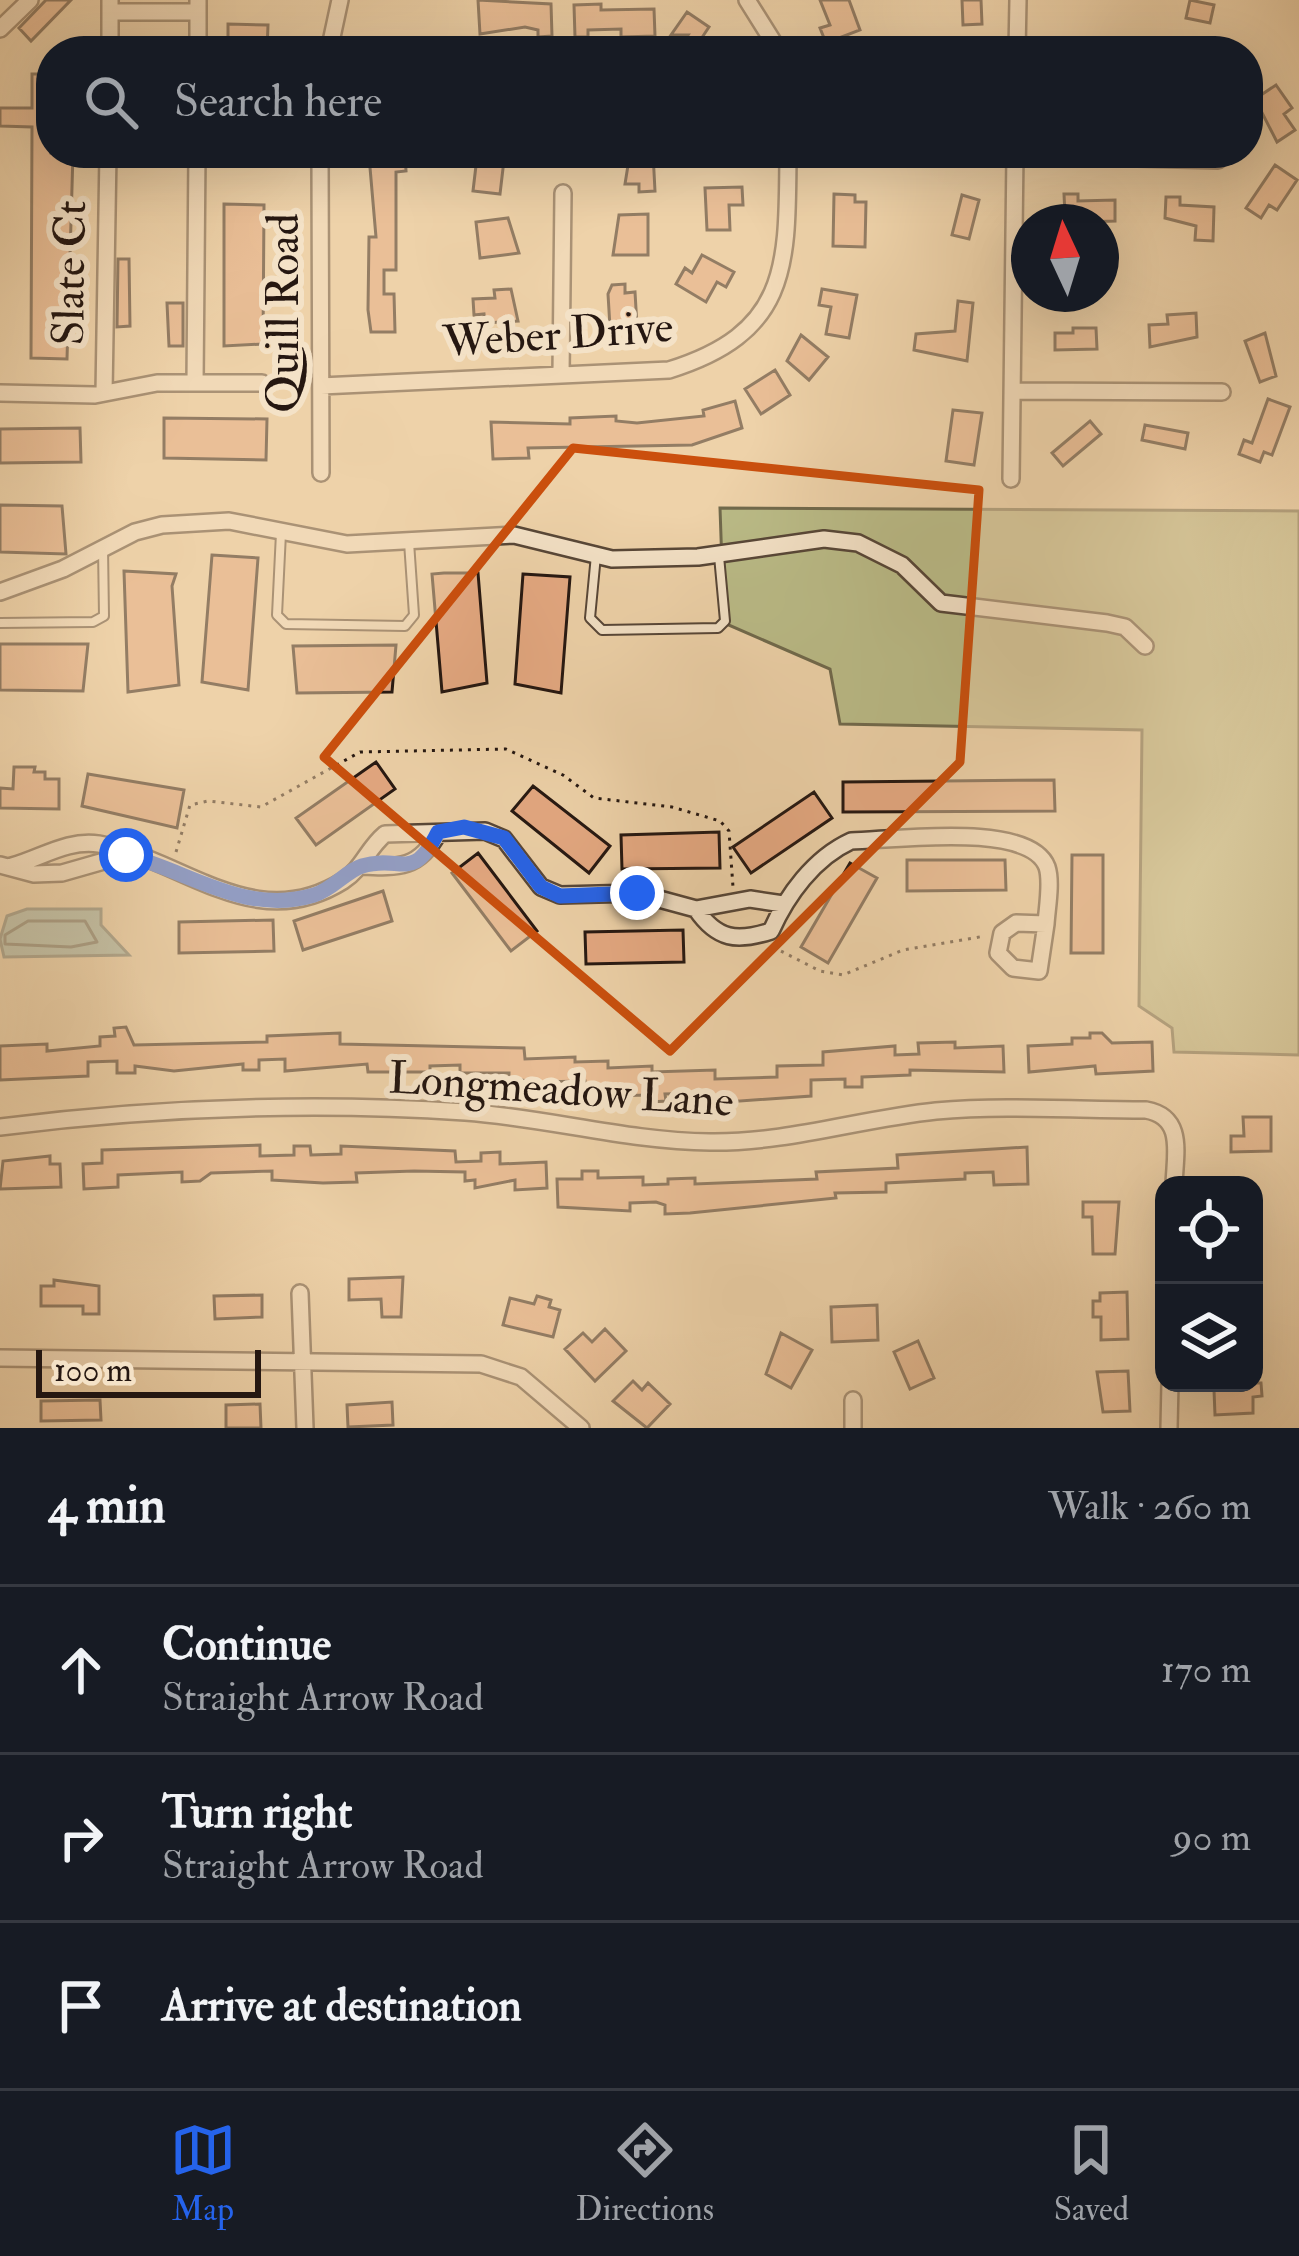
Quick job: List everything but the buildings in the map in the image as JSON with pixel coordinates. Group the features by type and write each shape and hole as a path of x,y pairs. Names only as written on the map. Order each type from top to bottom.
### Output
{"street":[{"path":"0,29 30,0"},
{"path":"332,36 340,0"},
{"path":"746,0 769,36"},
{"path":"1017,36 1018,0"},
{"path":"110,6 198,6"},
{"name":"Slate Ct","path":"104,393 108,168"},
{"path":"196,383 197,168"},
{"name":"Quill Road","path":"320,168 321,472"},
{"name":"Weber Drive","path":"321,386 669,370 707,358 739,339 763,313 782,277 787,168"},
{"path":"1011,479 1016,168"},
{"path":"561,374 563,193"},
{"path":"0,392 104,393 157,382 262,383"},
{"path":"1012,391 1222,392"},
{"path":"0,592 63,569 148,528 199,520 230,521 347,544 489,532 596,554 653,559 799,541 858,543 902,566 941,603 1107,622 1125,627 1145,646"},
{"path":"362,866 367,849 385,834 464,827 504,838 541,887 560,896 637,893 696,908 734,900 783,904"},
{"path":"6,866 67,844 100,844 241,897 281,898 314,895 362,866 409,866 426,856 438,832"},
{"path":"696,908 711,931 741,940 771,931 783,904 830,851 851,841 1011,838 1035,850 1048,869 1046,924 1039,971 1013,968 998,953 1002,933 1016,923 1046,924"},
{"path":"6,866 34,874 62,872 126,855"},
{"name":"Longmeadow Lane","path":"0,1127 194,1111 424,1111 513,1118 655,1140 717,1142 817,1134 940,1111 1146,1110 1163,1115 1175,1133 1174,1176"},
{"path":"300,1293 305,1428"},
{"path":"0,1358 481,1364 521,1377 581,1428"},
{"path":"1169,1428 1170,1392"},
{"path":"853,1400 853,1428"}],"lane":[{"path":"281,533 277,615 286,625 405,626 414,616 409,542"},
{"path":"0,623 93,622 104,616 103,547"},
{"path":"596,554 590,607 595,626 711,630 725,621 719,553"}],"path":[{"path":"171,871 190,806 208,801 261,807 360,752 506,749 563,775 594,798 720,820 729,831 734,900"},
{"path":"741,940 783,950 820,971 842,975 903,950 1002,933"}],"highlighted area":[{"path":"573,448 979,490 960,762 670,1051 324,757"}],"green space":[{"path":"720,508 1299,511 1299,1055 1174,1052 1172,1028 1139,1006 1142,730 840,724 830,669 724,623"}],"water":[{"path":"27,909 101,909 101,925 129,955 4,957 0,939 7,916"}],"route":[{"path":"126,855 151,861 209,889 241,897 281,898 314,895 362,866 409,866 426,856 438,832 464,827 504,838 541,887 560,896 637,893"}]}
